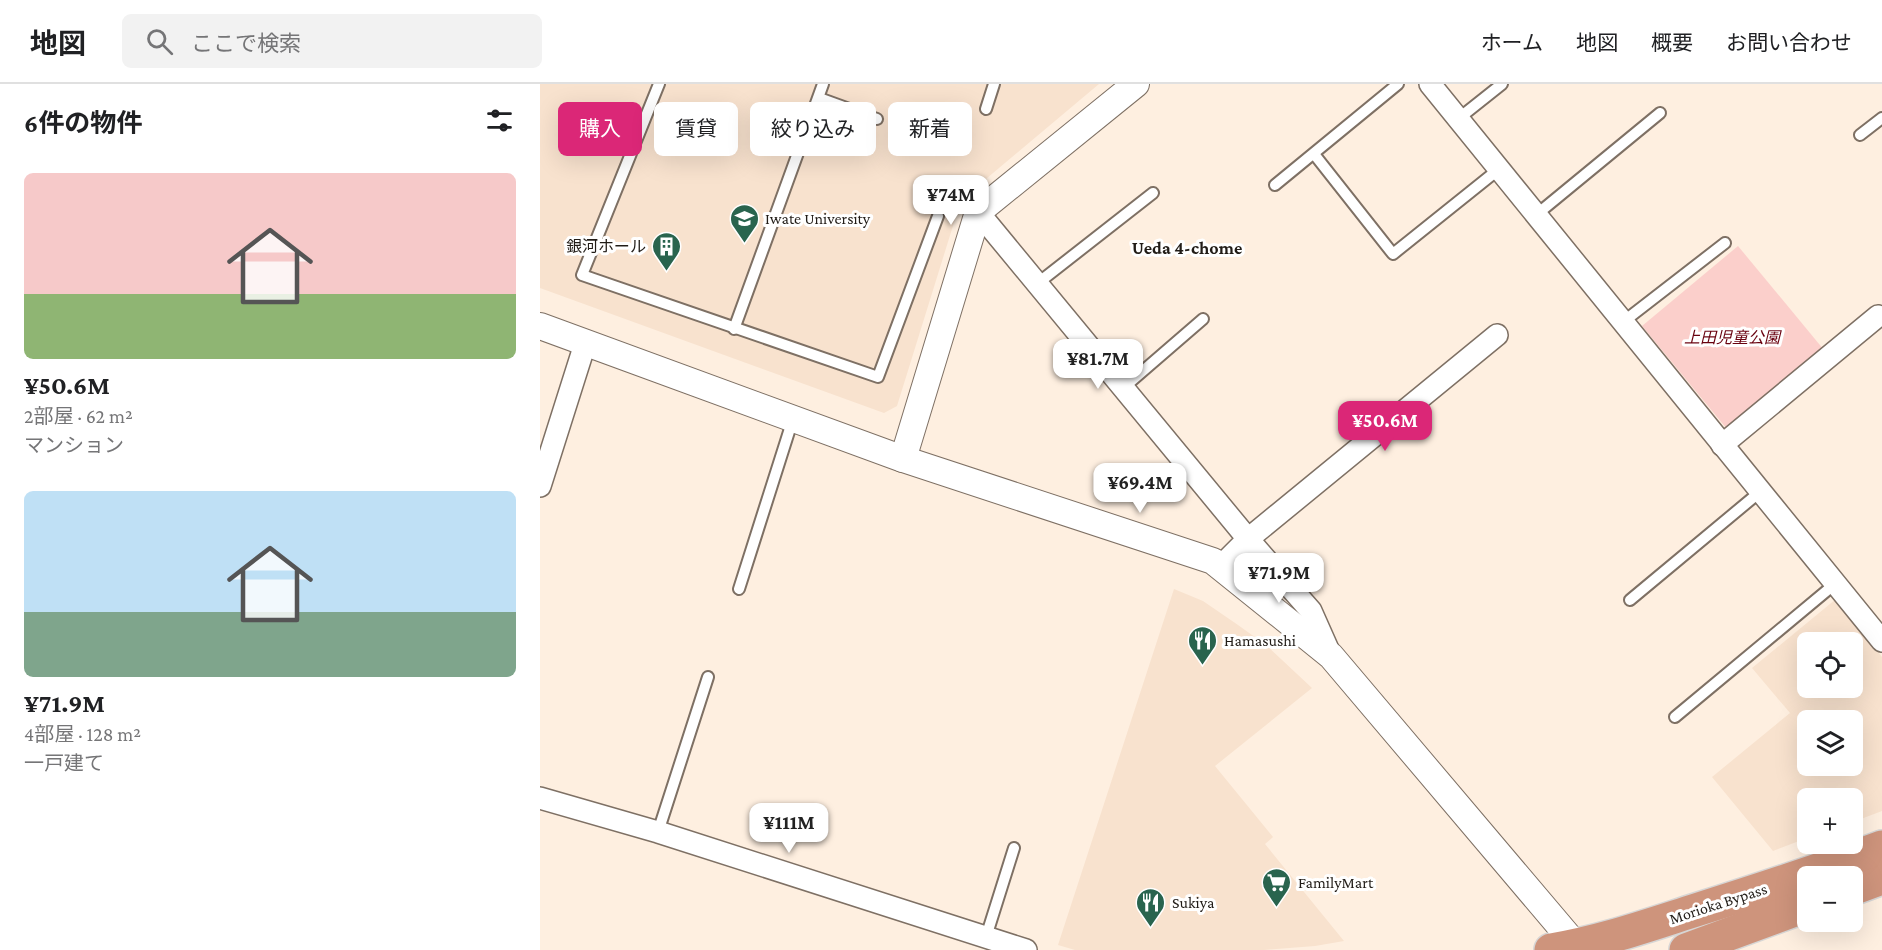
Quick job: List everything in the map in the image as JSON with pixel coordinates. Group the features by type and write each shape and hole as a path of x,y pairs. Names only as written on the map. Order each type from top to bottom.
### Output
{"highway":[{"name":"Morioka Bypass","path":"1569,949 1828,868 1882,847"},
{"path":"1863,885 1882,878"},
{"name":"Morioka Bypass","path":"1686,950 1797,909"}],"street":[{"path":"903,459 978,212 1137,84"},
{"path":"1430,84 1882,641"},
{"path":"978,212 1122,389 1311,611 1331,656"},
{"path":"1722,445 1878,316"},
{"path":"540,326 903,459 1213,561 1331,656 1569,949"},
{"path":"1220,567 1248,539 1497,335"},
{"path":"540,486 585,344"},
{"path":"540,798 658,832 1026,950"}],"lane":[{"path":"659,84 582,275 878,377 938,216"},
{"path":"734,329 824,84"},
{"path":"986,109 994,84"},
{"path":"1275,184 1398,84"},
{"path":"1458,119 1502,84"},
{"path":"819,98 877,119"},
{"path":"1536,215 1660,113"},
{"path":"1860,135 1882,118"},
{"path":"1314,154 1393,254 1499,168"},
{"path":"1038,283 1154,193"},
{"path":"1623,322 1725,243"},
{"path":"1122,389 1203,318"},
{"path":"739,589 793,419"},
{"path":"1630,600 1761,491"},
{"path":"1675,717 1836,583"},
{"path":"658,832 708,676"},
{"path":"986,937 1014,848"}],"shaded area":[{"name":"Iwate University","path":"540,84 1099,84 961,200 897,406 884,413 540,288"},
{"path":"1174,589 1203,601 1266,645 1312,688 1215,766 1273,837 1265,844 1344,941 1264,950 1075,950 1058,945"},
{"path":"1836,599 1862,632 1797,632 1797,698 1863,698 1863,633 1882,657 1882,811 1863,818 1863,788 1797,788 1797,842 1773,851 1712,777 1790,713 1752,668"}],"green space":[{"name":"上田児童公園","path":"1738,246 1824,350 1727,429 1642,326"}],"place":[{"name":"Iwate University","path":"744,244"},
{"name":"銀河ホール","path":"667,272"},
{"name":"Hamasushi","path":"1203,666"},
{"name":"FamilyMart","path":"1277,908"},
{"name":"Sukiya","path":"1151,928"}],"district":[{"name":"Ueda 4-chome","path":"1187,248"}]}
